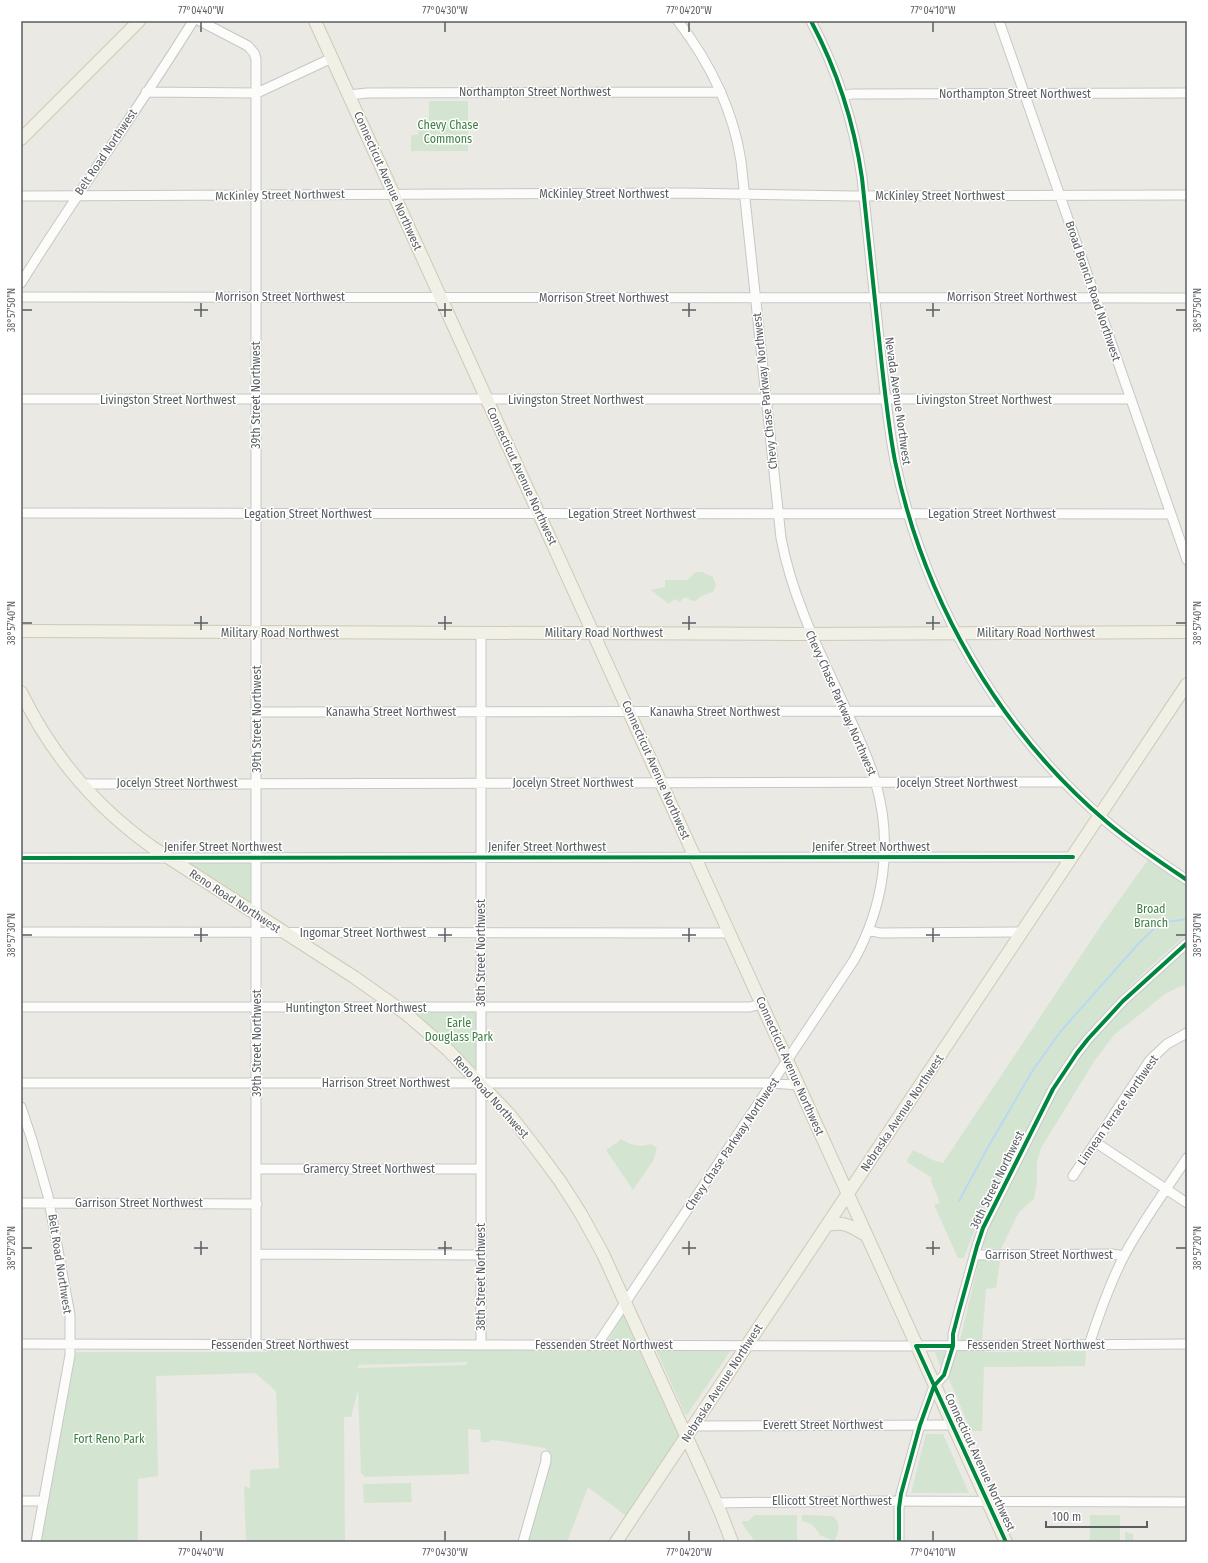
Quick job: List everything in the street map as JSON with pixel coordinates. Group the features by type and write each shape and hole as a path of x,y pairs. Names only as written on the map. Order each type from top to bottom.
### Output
{"main road":[{"path":"21,139 139,21"},
{"name":"Connecticut Avenue Northwest","path":"315,21 1006,1542"},
{"name":"Military Road Northwest","path":"21,631 811,634 1187,632"},
{"name":"Nebraska Avenue Northwest","path":"616,1542 1187,684"},
{"name":"Reno Road Northwest","path":"21,692 46,738 59,756 81,784 125,827 168,858 354,977 397,1007 439,1042 481,1083 522,1130 560,1181 581,1214 600,1249 716,1502 732,1542"},
{"path":"828,1225 846,1224 867,1236"}],"street":[{"name":"Belt Road Northwest","path":"21,283 76,196 193,21"},
{"name":"39th Street Northwest","path":"200,21 248,46 252,50 256,59 256,1345"},
{"name":"Chevy Chase Parkway Northwest","path":"597,1345 850,967 868,930 879,895 885,857 883,816 876,783 866,755 801,611 789,573 781,538 741,161 736,134 721,92 701,54 678,21"},
{"name":"Nevada Avenue Northwest","path":"811,21 826,53 843,96 856,146 864,196 886,400 895,462 909,514 929,574 957,633 976,668 1005,711 1036,750 1064,782 1099,816 1147,853 1187,880"},
{"name":"Broad Branch Road Northwest","path":"999,21 1187,560"},
{"path":"146,92 256,93 332,58"},
{"name":"Northampton Street Northwest","path":"349,95 367,93 721,92"},
{"name":"Northampton Street Northwest","path":"843,96 852,94 1187,93"},
{"name":"McKinley Street Northwest","path":"21,196 690,193 864,196 1187,195"},
{"name":"Morrison Street Northwest","path":"21,297 1187,298"},
{"name":"Livingston Street Northwest","path":"21,399 1131,399"},
{"name":"Legation Street Northwest","path":"21,513 1171,514"},
{"name":"38th Street Northwest","path":"481,633 481,1345"},
{"name":"Kanawha Street Northwest","path":"256,712 1005,711"},
{"name":"Jocelyn Street Northwest","path":"81,784 1064,782"},
{"name":"Jenifer Street Northwest","path":"21,858 1073,857"},
{"path":"868,930 880,933 1022,932"},
{"name":"Ingomar Street Northwest","path":"21,932 729,933"},
{"name":"36th Street Northwest","path":"899,1542 899,1501 920,1425 934,1386 944,1375 953,1346 953,1334 959,1310 983,1228 1053,1089 1065,1069 1088,1039 1110,1015 1143,982 1187,943"},
{"name":"Huntington Street Northwest","path":"21,1007 750,1007 761,1004"},
{"name":"Linnean Terrace Northwest","path":"1073,1176 1150,1060 1164,1047 1187,1033"},
{"name":"Harrison Street Northwest","path":"21,1083 772,1083 799,1086"},
{"name":"Belt Road Northwest","path":"21,1107 37,1155 50,1203 69,1310 70,1355 36,1542"},
{"path":"1096,1142 1187,1203"},
{"path":"1089,1345 1104,1300 1124,1256 1187,1158"},
{"name":"Gramercy Street Northwest","path":"257,1169 481,1169"},
{"name":"Garrison Street Northwest","path":"21,1203 257,1204"},
{"path":"256,1254 480,1255"},
{"name":"Garrison Street Northwest","path":"974,1255 1112,1254 1124,1256"},
{"name":"Fessenden Street Northwest","path":"21,1344 916,1346 1187,1344"},
{"name":"Everett Street Northwest","path":"693,1426 952,1425"},
{"path":"523,1542 546,1461 546,1456"},
{"path":"21,1501 43,1501"},
{"name":"Ellicott Street Northwest","path":"716,1502 1187,1502"}],"green space":[{"path":"1187,21 1187,22 1128,22"},
{"name":"Chevy Chase Commons","path":"429,101 468,101 468,151 411,151 411,135 418,135 419,128 429,128"},
{"path":"696,572 702,572 713,577 716,586 713,592 701,596 696,601 683,598 680,602 674,599 669,604 651,590 665,587 665,580 687,580"},
{"name":"Broad Branch","path":"1148,860 1187,886 1187,934 1110,1007 1095,1023 1069,1056 1051,1083 1023,1140 997,1186 976,1228 964,1258 958,1258 935,1207 935,1204 940,1203 931,1181 932,1178 907,1162 907,1160 913,1150 933,1160 943,1163 1102,924"},
{"path":"189,862 251,862 252,904 250,905 188,864"},
{"name":"Broad Branch","path":"1187,948 1187,985 1165,994 1114,1035 1095,1060 1041,1148 1037,1161 1037,1183 1034,1199 1019,1212 1001,1249 978,1248 1040,1122 1086,1045 1110,1018"},
{"name":"Earle Douglass Park","path":"415,1012 475,1012 477,1015 476,1067 472,1067 415,1014"},
{"path":"621,1139 630,1144 641,1146 651,1144 657,1148 653,1161 633,1190 606,1150"},
{"path":"979,1260 1000,1261 996,1288 986,1289 982,1340 960,1340"},
{"path":"623,1315 625,1315 636,1340 608,1340"},
{"name":"Fort Reno Park","path":"267,1349 637,1349 639,1350 679,1435 626,1516 588,1487 567,1542 526,1542 551,1460 548,1451 545,1448 502,1441 490,1440 490,1442 481,1442 480,1430 468,1429 469,1474 365,1477 361,1473 358,1390 351,1417 344,1417 345,1542 246,1542 244,1486 250,1488 250,1470 279,1468 276,1391 255,1373 156,1376 158,1476 138,1479 138,1542 41,1542 76,1352 267,1352","holes":["467,1362 466,1365 358,1368 358,1365"]},
{"path":"656,1350 731,1350 687,1415 685,1414"},
{"path":"957,1350 985,1350 985,1352 1086,1351 1085,1366 984,1367 982,1431 971,1431 948,1377 955,1352"},
{"path":"935,1352 945,1352 941,1369"},
{"path":"926,1434 943,1434 969,1493 911,1493"},
{"path":"411,1483 412,1502 364,1503 363,1484"},
{"path":"755,1515 797,1515 797,1542 754,1542 742,1521 748,1521"},
{"path":"802,1515 833,1516 838,1525 837,1535 834,1541 820,1535 812,1524 802,1521"},
{"path":"1090,1515 1120,1515 1120,1542 1090,1542"},
{"path":"1125,1532 1133,1534 1133,1542 1125,1542"}],"waterway":[{"name":"Broad Branch","path":"959,1201 988,1147 1033,1070 1061,1031 1139,943 1160,923 1187,919"}],"cycle path":[{"path":"811,21 829,58 843,97 859,157 885,391 895,461 908,513 925,564 946,613 972,660 1000,705 1033,747 1069,787 1108,823 1137,846 1187,880"},
{"path":"21,858 1073,857"},
{"path":"899,1542 899,1508 901,1494 920,1425 934,1386 944,1375 953,1346 953,1334 983,1228 1053,1089 1077,1053 1123,1001 1187,943"},
{"path":"953,1346 916,1346 1006,1542"}]}
